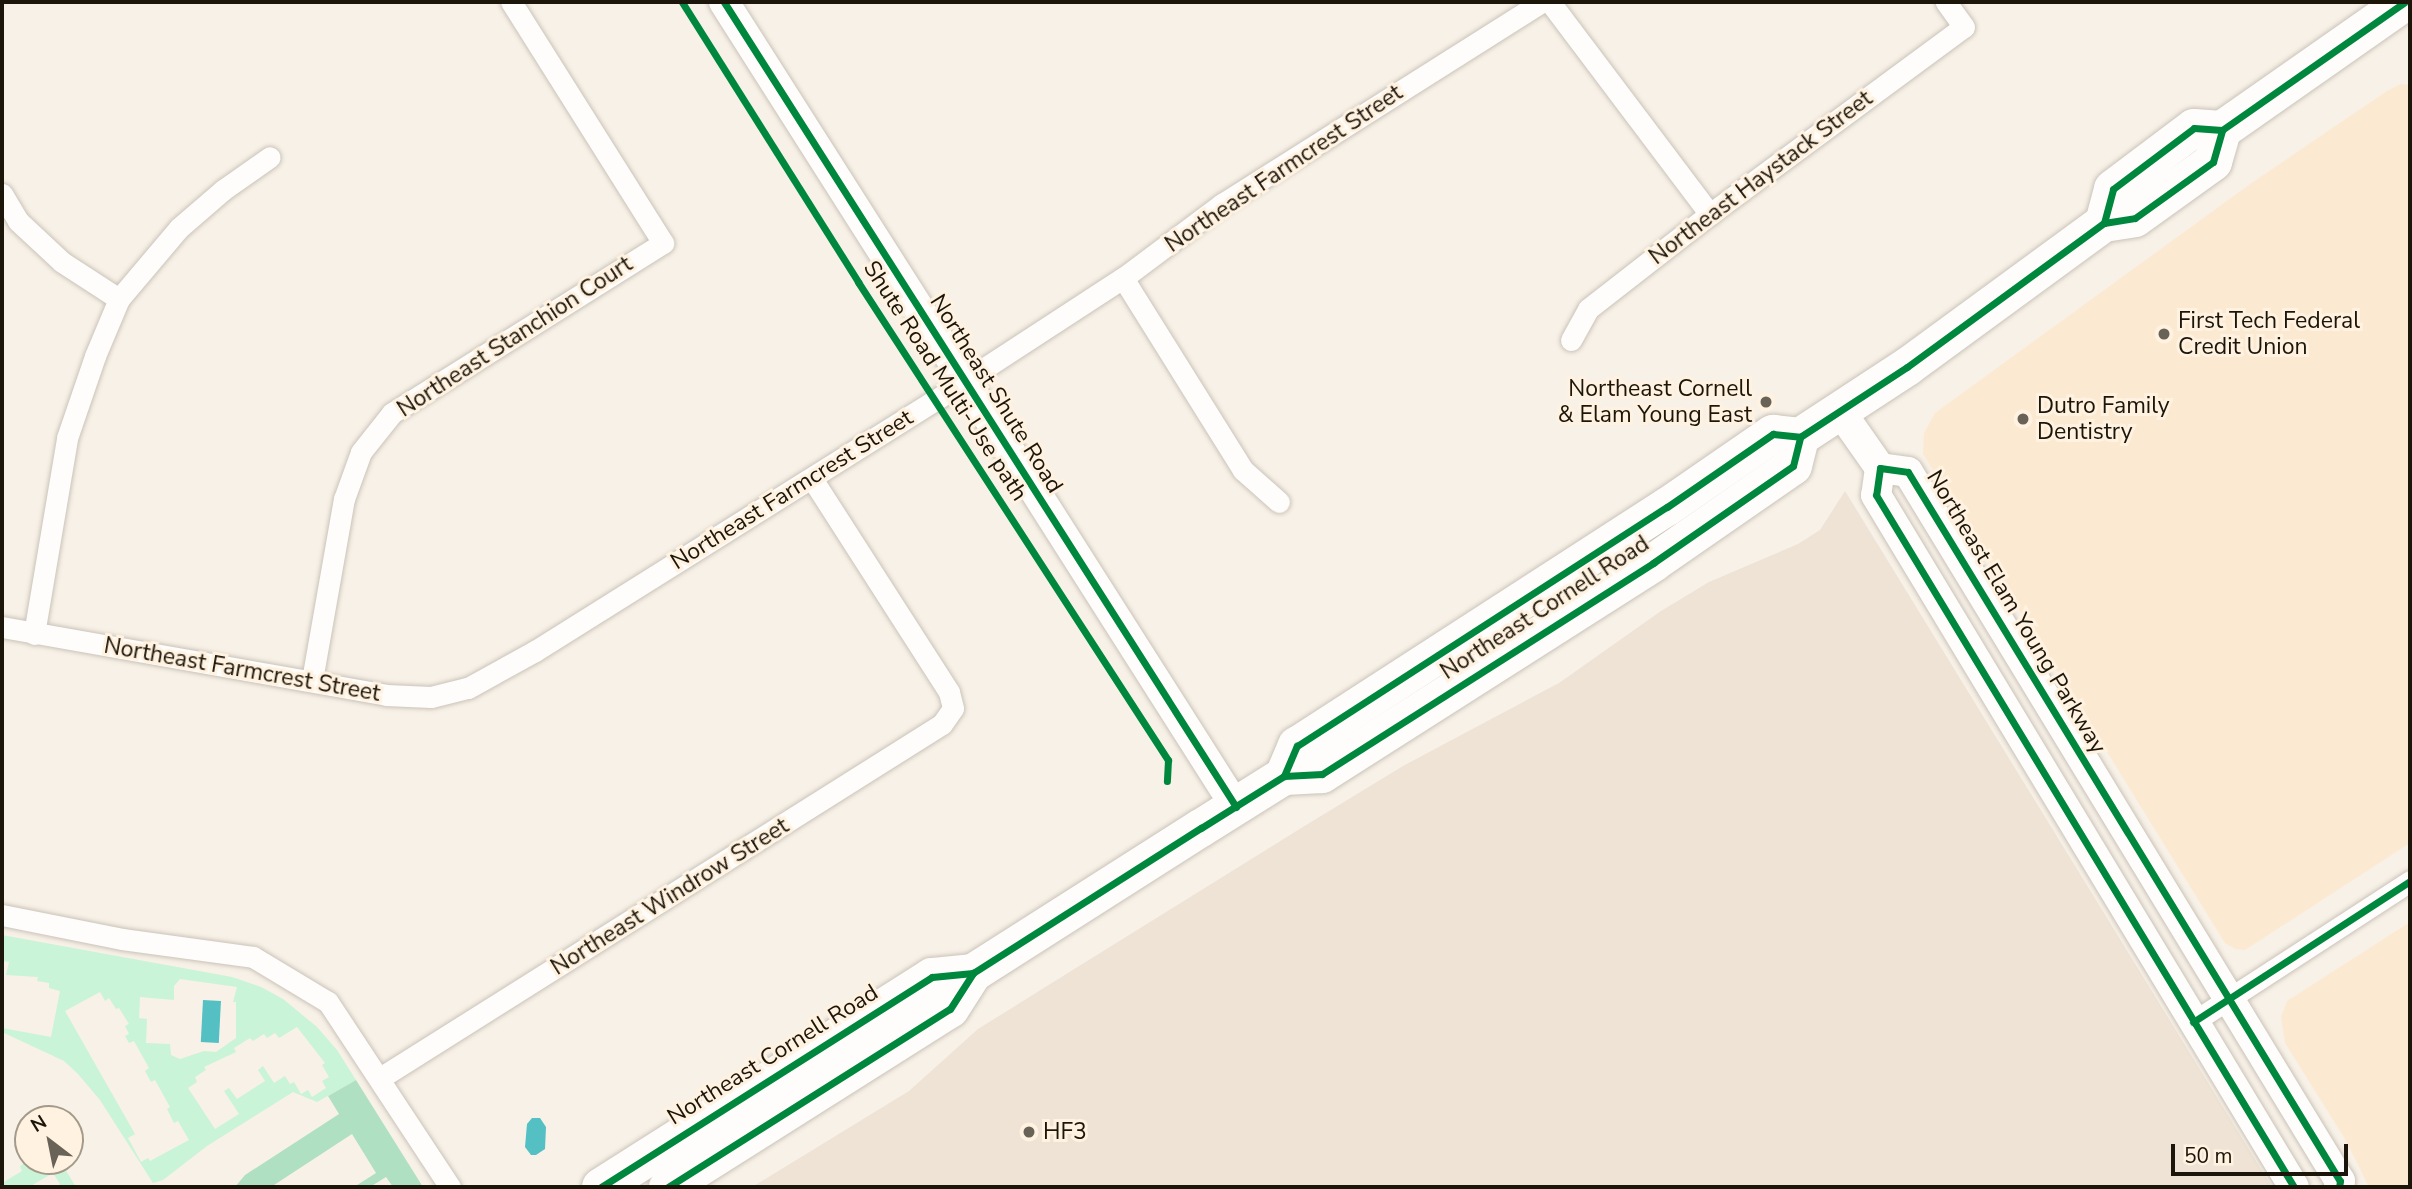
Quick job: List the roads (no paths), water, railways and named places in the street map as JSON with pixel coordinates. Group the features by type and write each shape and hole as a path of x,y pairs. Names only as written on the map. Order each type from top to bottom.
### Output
{"highway":[{"name":"Northeast Cornell Road","path":"667,1187 950,1009 972,973 1284,776 1297,746 1626,534 1773,434 1800,437 2104,223 2135,218 2213,162 2222,130 2404,7"},
{"name":"Northeast Cornell Road","path":"601,1187 932,977 972,973"}],"street":[{"name":"Northeast Stanchion Court","path":"312,680 344,499 360,452 392,413 663,243 511,2"},
{"name":"Northeast Shute Road","path":"724,2 1236,807"},
{"name":"Northeast Farmcrest Street","path":"2,627 386,695 431,697 468,688 535,651 812,479 1123,278 1222,204 1542,2"},
{"path":"1550,2 1710,214"},
{"name":"Northeast Haystack Street","path":"1571,340 1588,309 1710,214 1964,27 1946,2"},
{"path":"34,634 67,438 95,356 119,299 179,228 223,190 270,157"},
{"path":"2,194 19,221 62,262 119,299"},
{"path":"1123,278 1243,470 1279,502"},
{"path":"1840,411 1880,468 1876,495 2294,1187"},
{"name":"Northeast Elam Young Parkway","path":"1880,468 1908,472 2340,1181 2340,1187"},
{"name":"Northeast Windrow Street","path":"380,1078 912,746 942,724 953,708 949,692 812,479"},
{"path":"2193,1022 2410,881"},
{"path":"2,915 122,939 253,957 328,1002 450,1187"}],"water":[{"path":"203,1000 221,1001 219,1043 201,1042"},
{"path":"532,1118 540,1118 546,1127 545,1149 536,1155 531,1155 525,1147 527,1124"}],"place":[{"name":"First Tech Federal Credit Union","path":"2164,334"},
{"name":"Northeast Cornell & Elam Young East","path":"1766,402"},
{"name":"Dutro Family Dentistry","path":"2023,419"},
{"name":"HF3","path":"1029,1132"}]}
